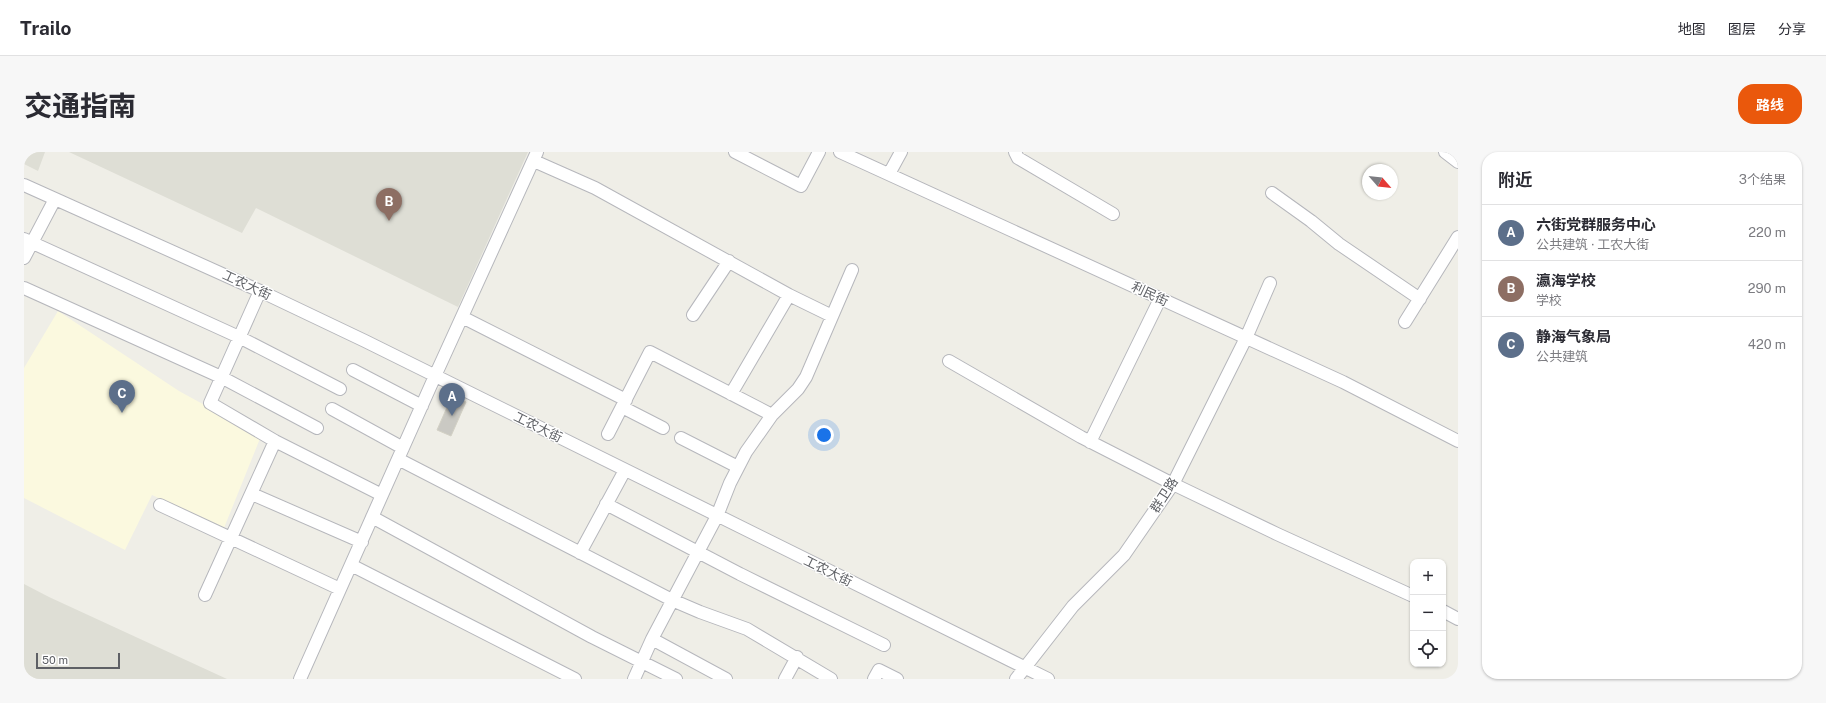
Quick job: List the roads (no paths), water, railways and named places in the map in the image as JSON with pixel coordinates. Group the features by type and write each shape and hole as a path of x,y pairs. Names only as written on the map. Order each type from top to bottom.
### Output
{"street":[{"path":"735,152 801,186 819,152"},
{"name":"利民街","path":"840,152 1343,382 1458,441"},
{"path":"889,174 901,152"},
{"path":"1015,152 1018,158 1113,214"},
{"path":"1445,152 1458,162"},
{"path":"300,679 535,156 789,295 832,316"},
{"name":"工农大街","path":"24,184 260,291 1048,679"},
{"path":"1272,193 1340,244 1420,299"},
{"path":"24,258 28,241 56,199"},
{"path":"1405,322 1458,237"},
{"path":"28,241 239,337 340,389"},
{"path":"693,315 729,261"},
{"path":"634,679 644,661 645,654 652,639 717,516 746,452 772,415 798,389 806,377 852,270"},
{"name":"群卫路","path":"1016,679 1073,606 1124,555 1173,484 1246,338 1270,283"},
{"path":"24,288 221,377 317,428"},
{"path":"260,291 210,403 275,441 382,495"},
{"path":"730,394 789,295"},
{"path":"1090,442 1160,299"},
{"path":"462,317 624,404 663,428"},
{"path":"608,434 650,352 772,415"},
{"path":"949,361 1090,442 1277,534 1411,595"},
{"path":"353,370 422,406"},
{"path":"332,409 401,454 580,553 672,600 747,629 797,657 831,679"},
{"path":"681,438 738,467"},
{"path":"205,595 275,441"},
{"path":"580,553 624,470"},
{"path":"252,494 362,542"},
{"path":"606,504 884,645"},
{"path":"160,505 340,589"},
{"path":"372,517 592,637 644,661 676,679"},
{"path":"351,565 575,679"},
{"path":"1446,612 1458,618"},
{"path":"652,639 726,679"},
{"path":"785,679 797,657"},
{"path":"874,679 879,670 897,679"}],"place":[{"name":"瀛海学校","path":"389,221"},
{"name":"静海气象局","path":"122,413"},
{"name":"六街党群服务中心","path":"452,416"}]}
